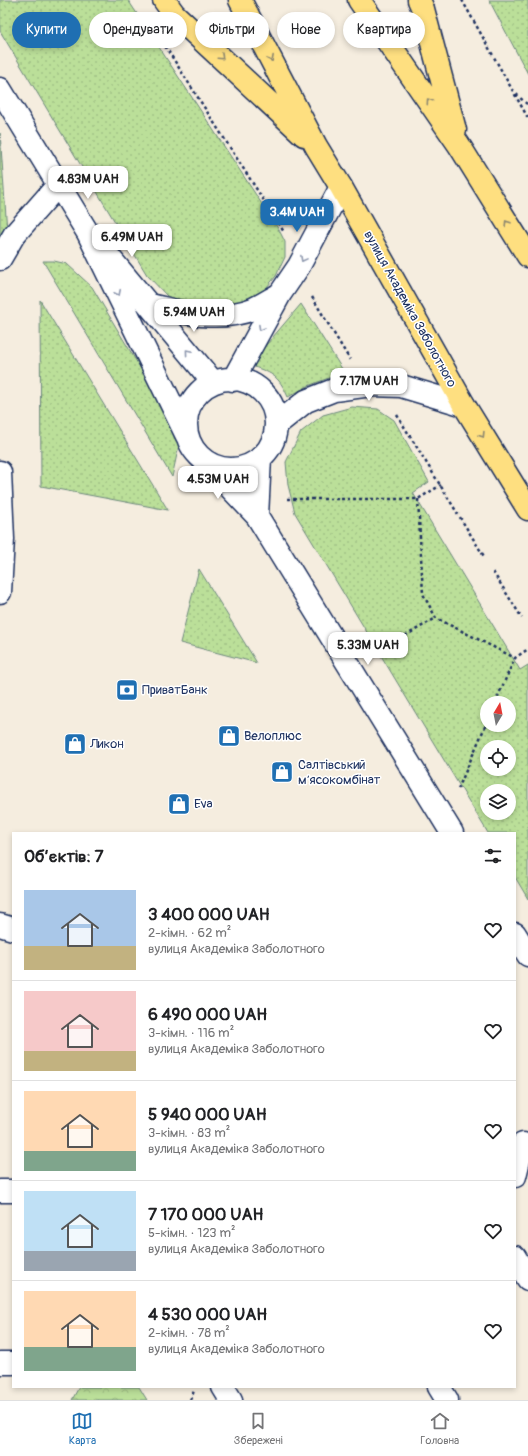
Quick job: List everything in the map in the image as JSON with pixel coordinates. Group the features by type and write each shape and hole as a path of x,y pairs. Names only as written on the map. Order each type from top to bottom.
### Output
{"highway":[{"path":"164,0 174,14 316,146"},
{"name":"вулиця Академіка Заболотного","path":"240,0 316,146 341,187 464,406 528,509"},
{"path":"359,0 459,145 528,256"},
{"path":"419,0 423,9 459,145"}],"street":[{"path":"0,89 88,233 194,450 257,516 448,827"},
{"path":"0,259 14,235 58,185"},
{"path":"223,381 299,266 341,187"},
{"path":"88,233 150,305 223,381"},
{"path":"150,305 195,315 229,315 253,309 280,294"},
{"path":"187,436 186,423 188,410 202,389 223,381 241,380 254,385 270,402 275,413 276,425 274,437 270,448 260,458 247,466 232,469 217,467 204,460"},
{"path":"276,425 306,401 334,390 371,385 401,386 464,406"},
{"path":"257,516 260,458"},
{"path":"0,472 0,592"},
{"path":"0,925 12,929"},
{"path":"516,936 528,955"},
{"path":"516,1171 522,1143"},
{"path":"0,1191 12,1191"},
{"path":"516,1259 528,1279"},
{"path":"0,1363 12,1363"},
{"path":"224,1388 231,1400"},
{"path":"440,1388 447,1400"}],"path":[{"path":"462,0 528,118"},
{"path":"514,92 528,104"},
{"path":"287,499 418,499 441,485 485,558"},
{"path":"418,499 423,594 436,618 515,658"},
{"path":"493,572 522,618"},
{"path":"374,655 436,618"},
{"path":"498,696 515,658 528,650"},
{"path":"448,827 483,732"},
{"path":"190,1400 196,1388"}],"green space":[{"path":"0,0 128,0 136,12 89,12 89,48 160,48 279,230 285,242 285,257 276,276 262,293 240,305 190,306 167,296 147,275 0,31"},
{"path":"489,0 528,0 528,74"},
{"path":"0,133 7,231 0,236"},
{"path":"43,261 54,261 67,264 92,287 181,436 172,477"},
{"path":"40,300 168,510 41,486"},
{"path":"301,304 344,372 308,386 288,397 281,383 273,375 249,365"},
{"path":"352,407 378,409 394,420 429,482 413,493 520,670 528,665 528,899 516,879 516,832 487,832 480,820 516,820 516,784 480,784 480,820 295,513 288,485 286,462 301,432 323,415"},
{"path":"199,569 257,663 180,643"},
{"path":"78,1388 140,1388 147,1400 72,1400"}],"place":[{"name":"ПриватБанк","path":"127,690"},
{"name":"Велоплюс","path":"229,736"},
{"name":"Ликон","path":"75,744"},
{"name":"Салтівський мʼясокомбінат","path":"282,772"},
{"name":"Eva","path":"179,804"}]}
